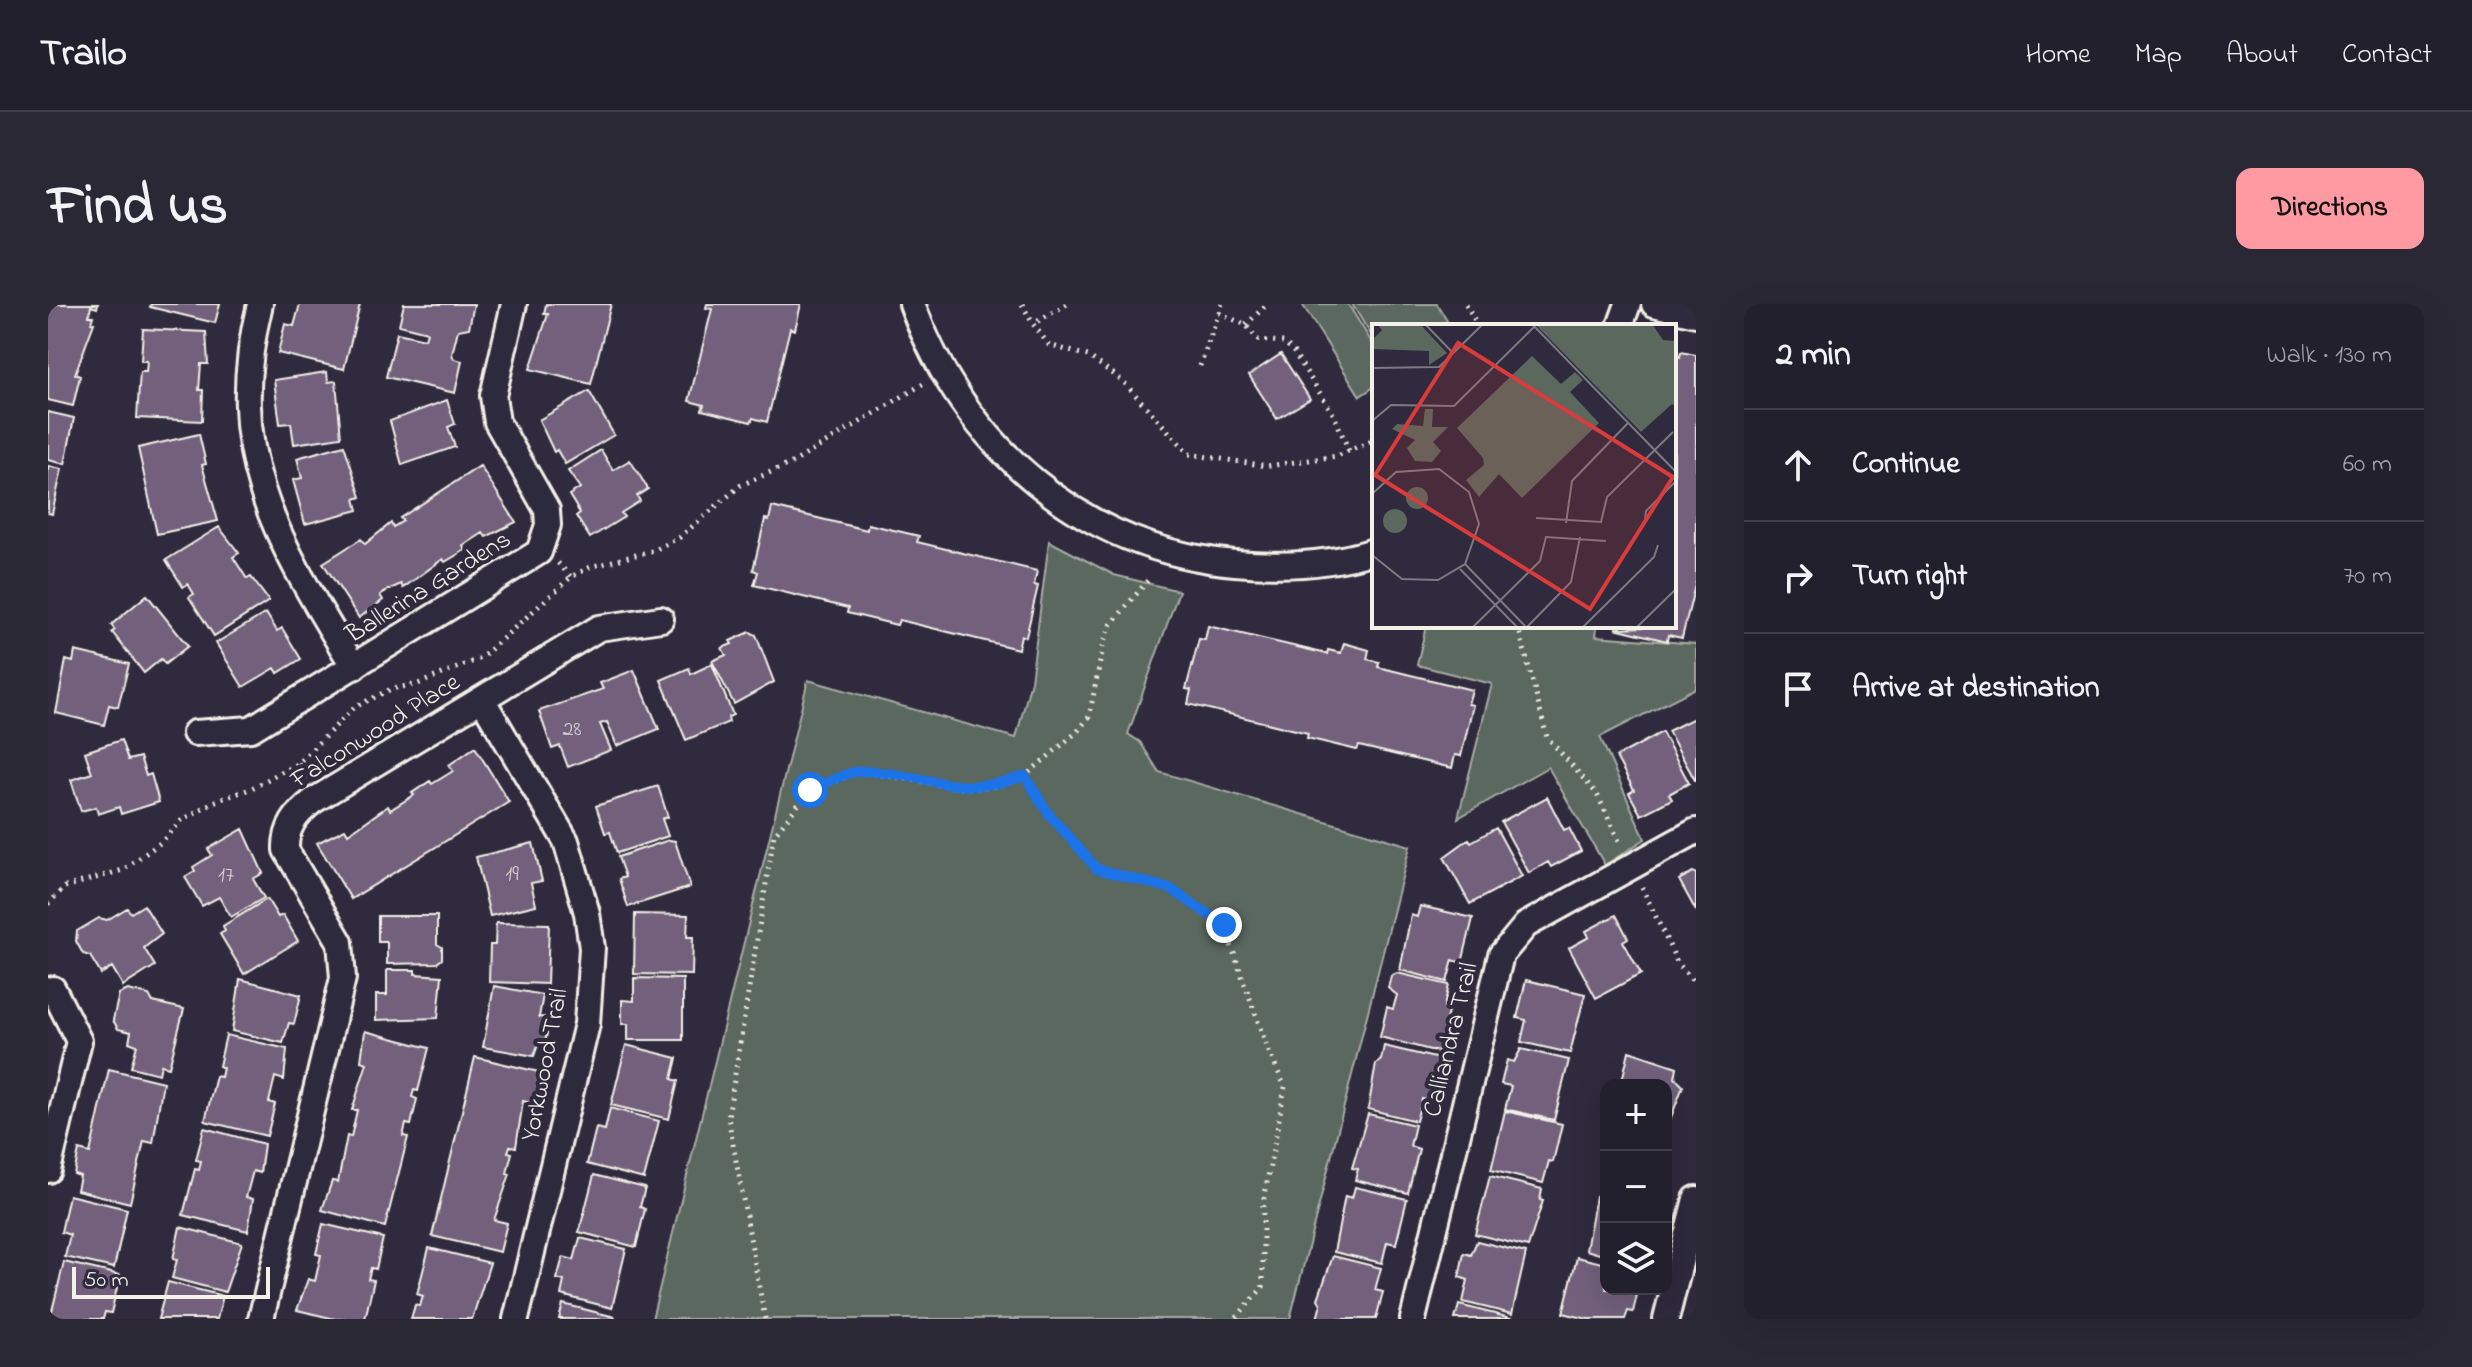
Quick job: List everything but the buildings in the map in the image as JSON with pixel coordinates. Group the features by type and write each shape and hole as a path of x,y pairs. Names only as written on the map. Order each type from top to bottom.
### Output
{"street":[{"path":"260,304 252,336 246,390 256,474 286,551 354,667"},
{"name":"Ballerina Gardens","path":"195,733 251,729 539,552 548,525 547,510 497,422 493,396 514,304"},
{"path":"912,304 939,367 969,416 1027,477 1082,516 1156,548 1205,560 1279,565 1323,562 1372,551"},
{"path":"1621,324 1628,304"},
{"path":"1654,304 1696,314"},
{"name":"Falconwood Place","path":"261,1319 343,978 340,942 286,850 285,838 299,811 599,628 661,619"},
{"name":"Yorkwood Trail","path":"482,699 566,841 587,913 592,948 587,1024 516,1319"},
{"name":"Calliandra Trail","path":"1413,1319 1501,955 1513,938 1537,917 1696,831"},
{"path":"48,1170 79,1041 53,989"},
{"path":"1666,1319 1690,1247 1696,1199"}],"path":[{"path":"1022,304 1049,345 1088,356 1122,380 1189,454 1267,466 1349,452 1372,441"},
{"path":"1033,324 1067,304"},
{"path":"1200,366 1222,304"},
{"path":"1246,325 1267,304"},
{"path":"1466,304 1477,324"},
{"path":"1219,313 1246,325 1258,340 1284,342 1293,351 1334,415 1349,452"},
{"path":"48,904 65,887 123,870 204,807 250,789 298,763 355,707 391,689 418,684 481,658 571,577 590,567 655,550 680,537 741,485 794,462 926,382"},
{"path":"558,563 571,577"},
{"path":"765,1319 728,1117 774,835 810,790 860,771 963,788 992,787 1025,776 1077,732 1089,717 1111,625 1148,580"},
{"path":"1519,628 1547,737 1597,794 1624,851"},
{"path":"348,696 355,707"},
{"path":"298,763 310,780"},
{"path":"1025,776 1048,813 1097,869 1171,889 1224,925 1244,975 1267,1047 1285,1087 1263,1203 1263,1287 1235,1319"},
{"path":"1638,879 1677,962 1696,985"}],"green space":[{"path":"1302,304 1348,304 1372,343 1372,388 1360,396"},
{"path":"1352,304 1437,304 1449,324 1372,324 1372,337"},
{"path":"1049,541 1114,575 1179,591 1128,734 1140,742 1159,772 1410,846 1290,1319 652,1319 808,680 1016,738 1031,681"},
{"path":"1426,628 1597,628 1596,636 1696,644 1696,688 1600,737 1645,839 1605,865 1548,767 1458,818 1492,684 1417,665"}],"route":[{"path":"810,790 860,771 963,788 992,787 1025,776 1048,813 1097,869 1171,889 1198,904 1224,925"}]}
